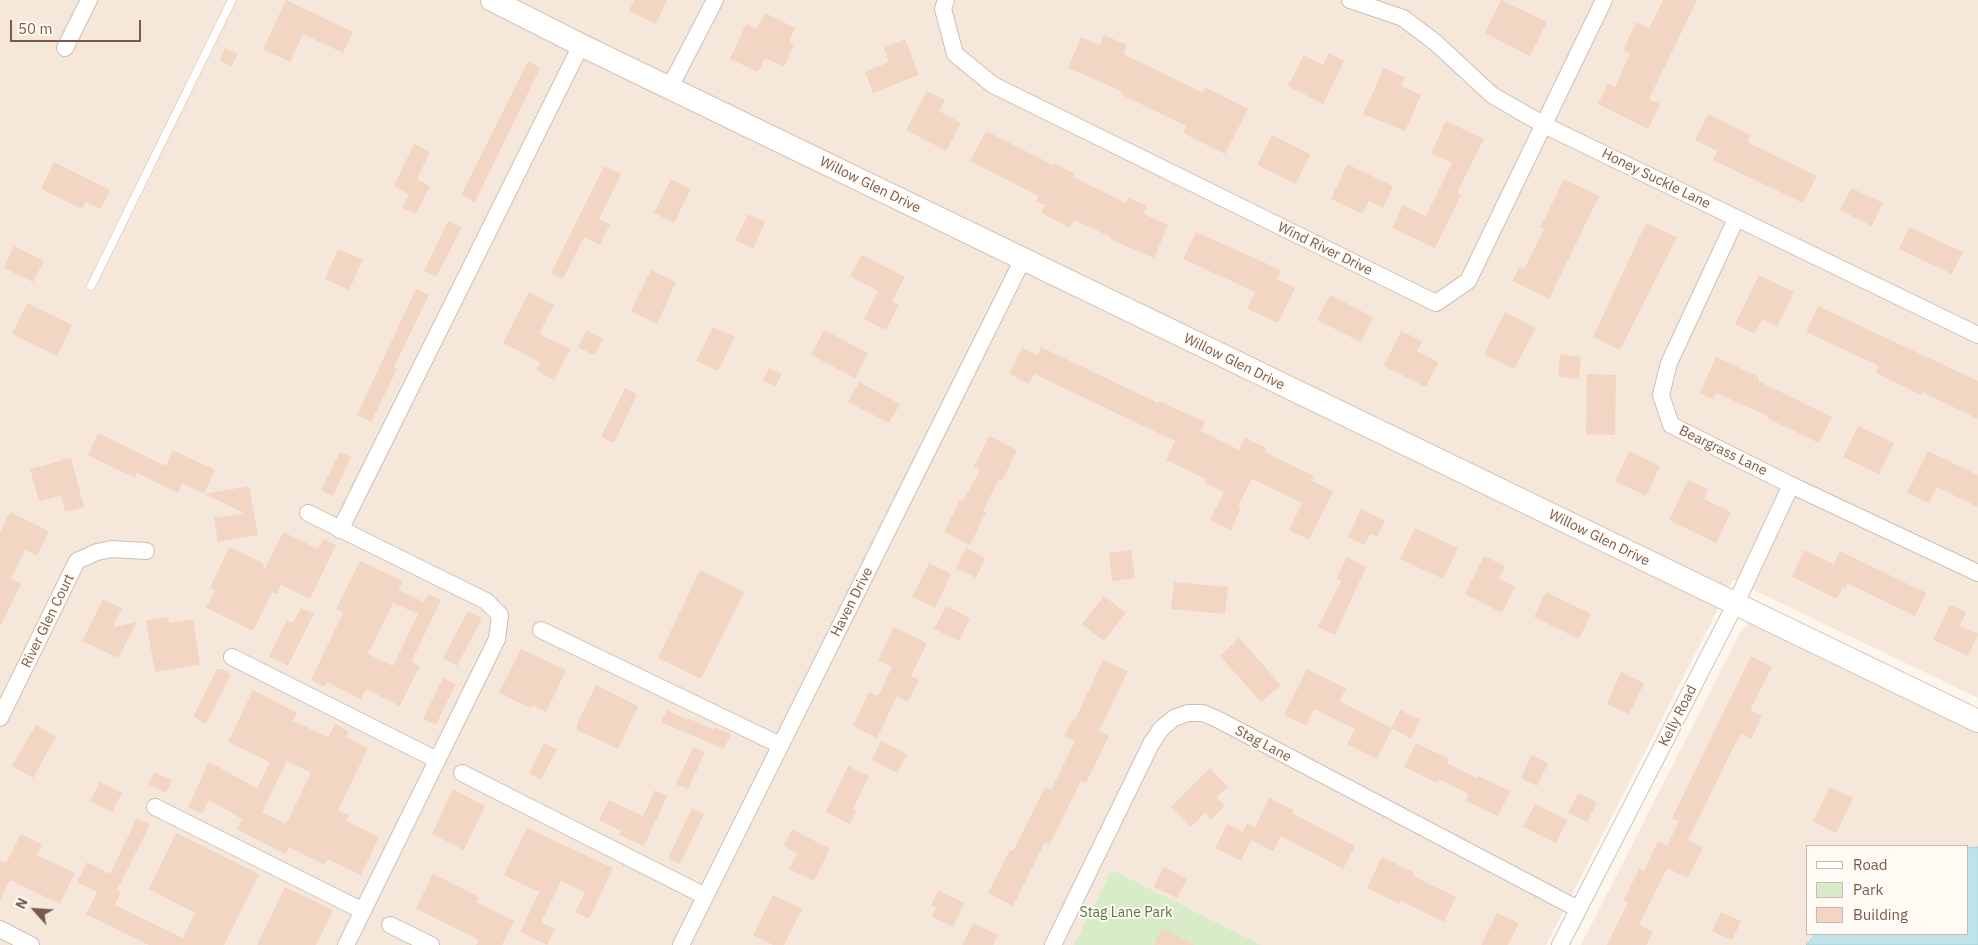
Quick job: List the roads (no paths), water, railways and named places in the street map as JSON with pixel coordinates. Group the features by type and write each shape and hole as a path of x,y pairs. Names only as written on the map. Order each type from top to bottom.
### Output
{"main road":[{"name":"Willow Glen Drive","path":"492,0 581,45 1978,721"}],"street":[{"path":"65,48 89,0"},
{"path":"670,87 715,0"},
{"name":"Wind River Drive","path":"946,0 943,9 955,54 993,85 1436,304 1468,281 1604,0"},
{"name":"Honey Suckle Lane","path":"1350,0 1403,18 1436,43 1492,95 1544,125 1978,335"},
{"path":"340,530 581,45"},
{"name":"Beargrass Lane","path":"1736,219 1669,363 1661,395 1671,425 1791,485 1978,573"},
{"name":"Haven Drive","path":"681,945 1023,259"},
{"name":"Kelly Road","path":"1560,945 1736,603 1791,485"},
{"path":"308,513 486,601 500,614 496,639 346,945"},
{"name":"River Glen Court","path":"0,718 77,561 97,552 111,549 146,551"},
{"path":"541,630 780,745"},
{"path":"232,657 436,760"},
{"name":"Stag Lane","path":"1053,945 1151,744 1161,729 1174,718 1188,713 1203,713 1217,720 1578,909"},
{"path":"462,773 705,896"},
{"path":"155,807 363,911"},
{"path":"390,924 431,945"},
{"path":"0,929 32,945"}],"lane":[{"path":"91,286 232,0"}],"water":[{"path":"1978,847 1978,945 1806,945 1815,935 1968,935 1968,848"}],"park label":[{"name":"Stag Lane Park","path":"1126,913"}]}
